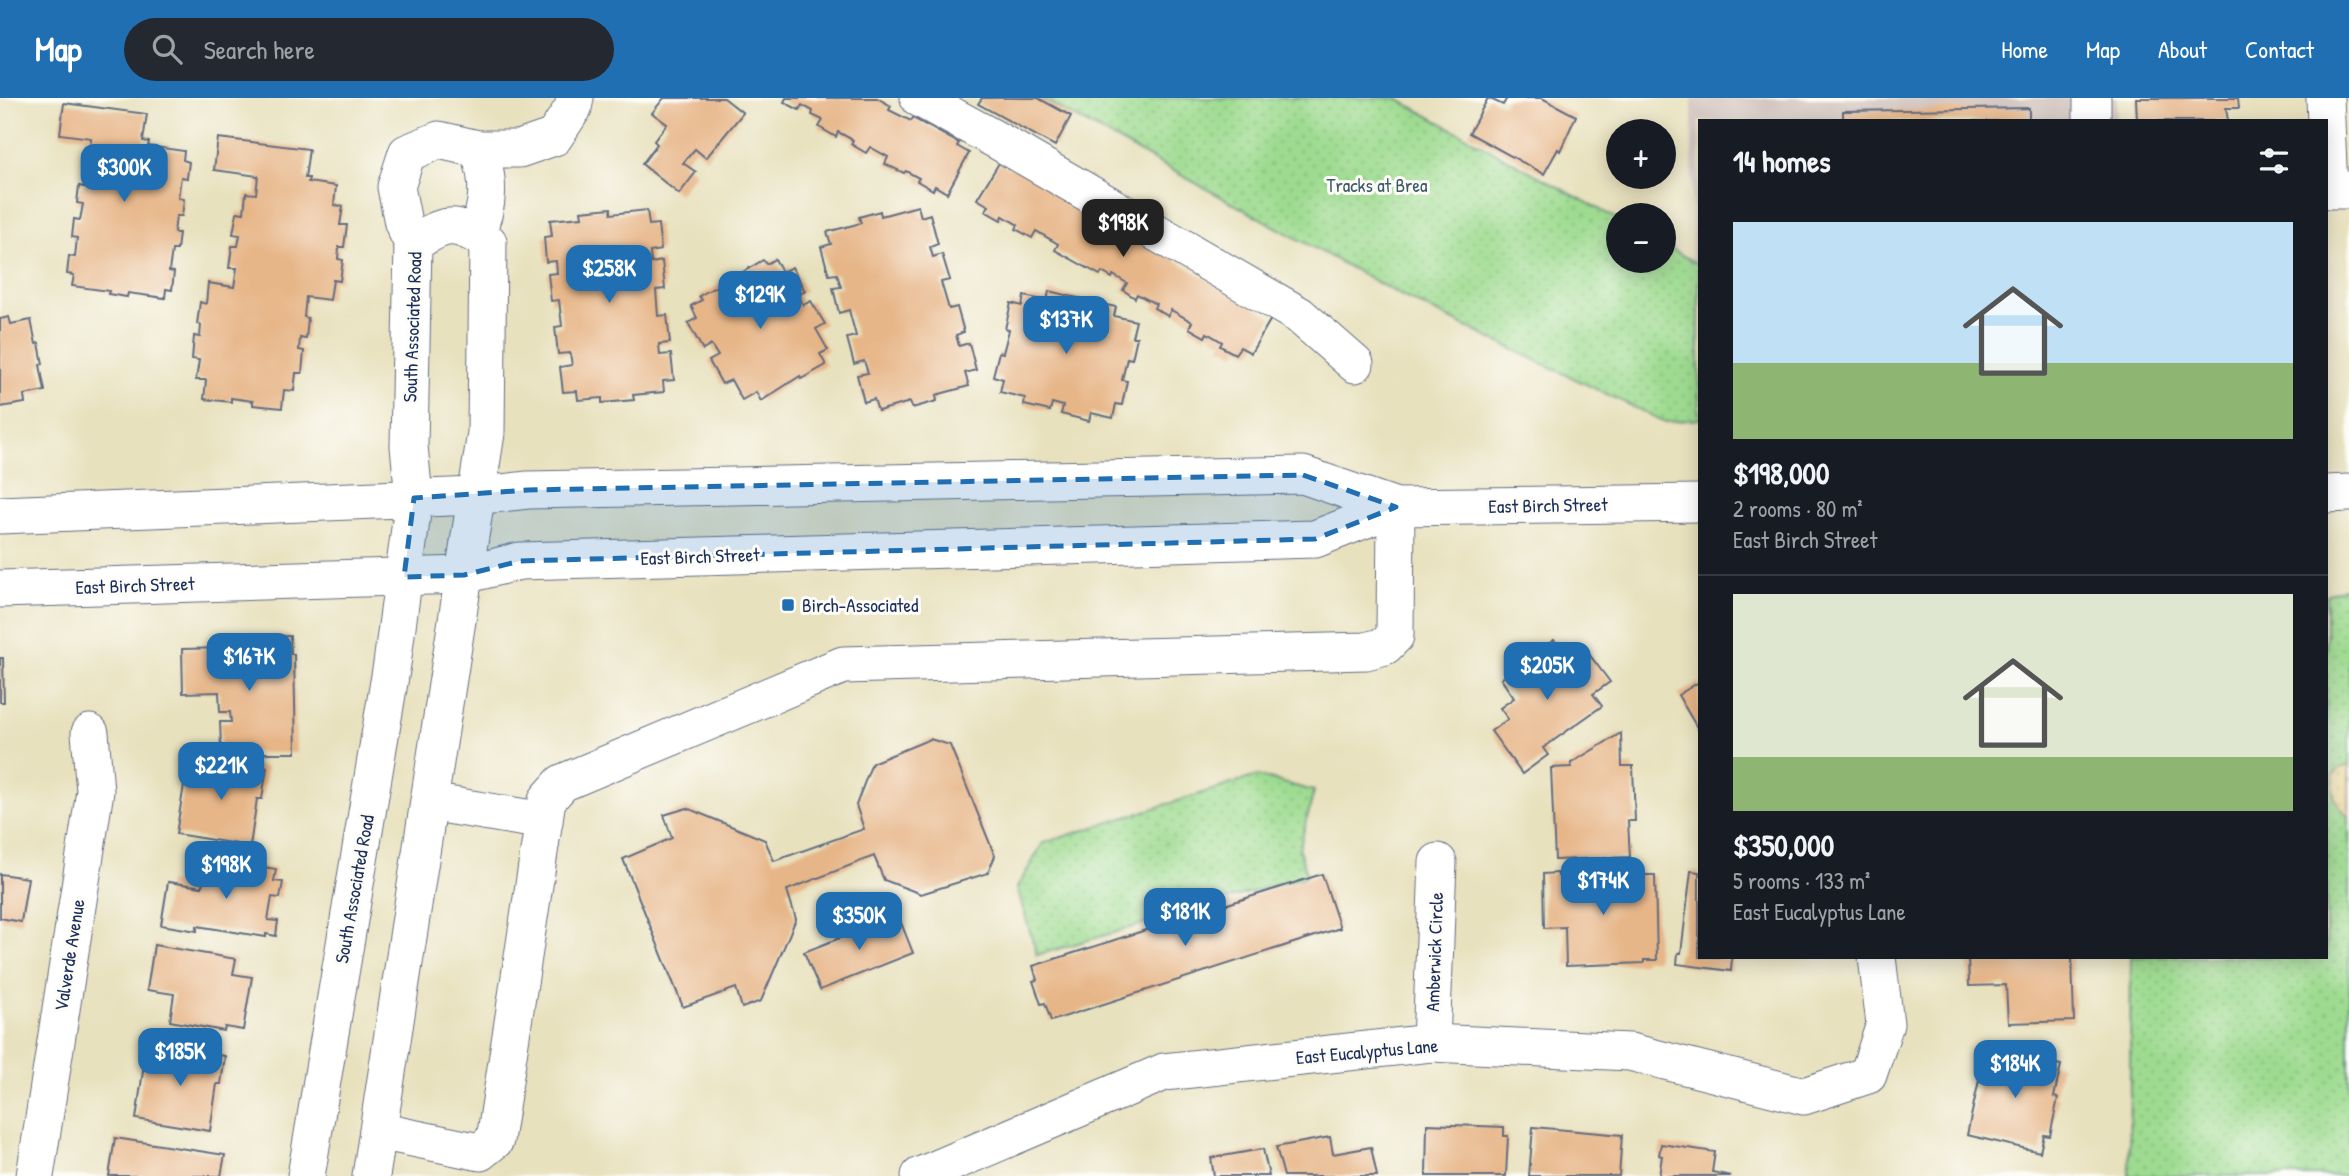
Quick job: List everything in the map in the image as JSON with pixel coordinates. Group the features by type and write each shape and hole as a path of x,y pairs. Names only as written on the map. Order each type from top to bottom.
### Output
{"street":[{"path":"413,244 403,223 396,187 407,152 439,140 478,149 519,149 554,137 573,108 575,98"},
{"path":"919,98 1299,315 1355,364"},
{"path":"2092,98 2092,119"},
{"path":"2325,98 2339,190"},
{"path":"371,1176 486,433 488,242 475,234 485,216 486,169 478,149"},
{"name":"South Associated Road","path":"306,1176 392,664 414,498 409,446 413,244 438,228 466,228 475,234"},
{"name":"East Birch Street","path":"0,515 475,496 528,490 1303,475 1396,507 1698,503"},
{"path":"2328,494 2349,493"},
{"path":"378,1131 480,1152 495,1140 547,800 562,783 843,665 1366,651 1385,646 1395,636 1396,507"},
{"name":"East Birch Street","path":"0,589 464,575 520,561 1315,539 1396,507"},
{"name":"Valverde Avenue","path":"35,1176 95,791 90,733"},
{"path":"429,802 544,821"},
{"name":"Amberwick Circle","path":"1431,1043 1438,862"},
{"name":"East Eucalyptus Lane","path":"920,1176 1164,1072 1431,1043 1630,1052 1804,1096 1868,1075 1885,1024 1877,959"}],"highlighted area":[{"path":"1303,475 1396,507 1315,539 520,561 464,575 404,577 414,498 528,490"}],"shaded area":[{"path":"1692,98 2117,98 2117,119 1698,119 1698,264 1692,261"}],"green space":[{"name":"Tracks at Brea","path":"1040,98 1396,98 1606,213 1606,273 1676,273 1676,252 1698,264 1698,419 1665,422 1404,297"},
{"path":"2349,586 2349,1176 2129,1176 2131,959 2328,959 2328,594"},
{"path":"1257,776 1314,791 1299,849 1307,876 1037,955 1017,888 1043,843"}],"sand":[{"path":"2349,765 2349,818 2333,797 2333,775 2340,768"}],"building":[{"path":"664,98 724,98 743,113 706,158 695,149 683,163 696,172 679,194 642,164 657,144 654,141 667,124 652,113"},
{"path":"786,98 877,98 891,106 889,110 911,121 913,118 959,143 957,146 969,153 947,193 935,186 933,190 917,181 919,178 885,164 888,157 870,147 866,153 851,144 853,140 838,132 836,137 819,127 823,120 812,115 813,111 802,105 799,110 784,102"},
{"path":"982,98 1038,98 1071,116 1055,146 978,104"},
{"path":"1488,98 1503,105 1507,98 1542,98 1576,116 1560,151 1558,149 1544,174 1469,133"},
{"path":"2136,98 2238,98 2239,108 2226,108 2228,119 2137,119"},
{"path":"64,103 147,114 143,141 149,142 148,146 184,151 183,160 189,162 187,178 181,177 178,198 184,199 182,216 176,216 174,233 179,233 177,250 172,250 169,271 174,272 172,290 166,289 165,298 128,293 127,297 108,294 109,291 72,286 74,275 67,274 69,256 75,257 77,238 72,237 74,219 80,220 83,204 77,203 79,186 84,187 88,165 81,164 84,147 90,148 91,138 60,134"},
{"path":"2029,108 2029,119 1843,119 1843,111"},
{"path":"218,138 309,149 305,178 309,178 308,182 336,186 334,205 343,206 340,225 347,225 344,247 339,247 338,259 343,260 340,281 333,280 330,300 306,297 306,339 300,338 299,350 304,351 302,373 296,373 294,391 284,390 282,408 253,405 253,401 231,398 231,402 204,399 206,380 196,380 199,360 192,359 194,336 200,337 201,325 197,324 200,302 206,304 208,283 234,287 237,268 229,268 232,246 238,246 240,235 233,234 237,212 244,213 246,193 256,194 258,176 214,170"},
{"path":"999,163 1009,169 1011,165 1136,238 1134,242 1144,247 1147,244 1272,317 1251,353 1240,347 1235,354 1220,346 1222,342 1207,333 1205,337 1189,328 1192,322 1171,310 1168,316 1154,308 1156,304 1137,294 1135,298 1123,290 1127,283 1113,275 1112,278 1102,272 1100,275 1055,250 1058,244 1036,231 1032,238 1016,229 1018,225 1003,216 1001,220 985,211 989,206 977,199"},
{"path":"918,206 921,217 930,214 938,244 930,247 933,257 942,254 950,280 941,282 949,309 957,307 964,332 956,335 959,346 969,343 976,370 965,373 969,386 936,395 937,401 912,408 910,402 878,411 874,399 864,402 857,375 868,373 864,361 854,364 847,338 856,336 849,310 839,313 833,288 841,287 837,274 829,275 821,247 831,244 827,232 861,223 859,217 880,211 881,216"},
{"path":"611,208 611,214 647,210 649,225 658,224 661,250 650,252 651,263 662,261 665,289 656,290 658,316 667,315 670,343 659,344 660,355 671,354 674,380 663,381 664,392 633,395 634,400 602,403 602,398 578,400 577,391 563,392 560,367 572,365 570,353 558,354 555,327 562,326 559,300 551,301 548,274 557,273 556,261 546,262 544,237 552,236 550,220 582,217 581,211"},
{"path":"775,259 782,272 792,267 805,291 798,295 803,305 811,301 825,324 816,329 828,350 820,354 826,365 801,379 800,376 761,401 756,392 742,400 731,380 722,384 709,361 718,356 711,345 703,350 688,323 697,318 691,306 702,300 699,296 724,282 727,287 745,276 743,272 763,260 766,264"},
{"path":"1049,291 1082,299 1081,307 1091,310 1093,302 1116,307 1114,316 1136,321 1132,337 1137,337 1132,359 1127,358 1122,380 1127,381 1122,405 1116,404 1113,418 1091,413 1089,421 1061,414 1063,406 1052,403 1050,411 1024,405 1025,398 1000,392 1003,379 993,376 999,352 1003,353 1009,330 1005,329 1011,303 1022,306 1024,296 1047,301"},
{"path":"9,317 11,324 31,320 36,344 39,343 45,391 24,395 25,403 0,407 0,319"},
{"path":"290,636 291,654 294,654 296,753 263,753 221,747 220,722 231,722 230,712 220,712 219,692 183,693 182,649 225,648 225,657 254,656 253,637"},
{"path":"1554,640 1567,657 1583,646 1610,682 1593,694 1602,706 1543,748 1548,755 1522,774 1491,731 1508,719 1500,708 1514,698 1501,679"},
{"path":"0,658 3,658 4,702 0,702"},
{"path":"1698,683 1698,729 1678,695"},
{"path":"1621,733 1622,766 1633,766 1635,821 1628,821 1630,857 1555,860 1551,768 1571,767 1571,763"},
{"path":"930,739 950,745 995,856 988,873 921,894 884,880 874,856 787,890 796,919 761,1001 742,1008 736,988 683,1007 623,859 672,838 664,815 687,808 765,840 774,861 864,829 856,805 872,763"},
{"path":"195,759 267,767 262,799 257,799 250,846 176,834 185,779 192,780"},
{"path":"214,859 276,869 274,881 283,882 280,898 272,897 268,920 278,921 276,936 266,934 266,937 197,926 197,931 161,925 168,882 202,887 203,878 211,879"},
{"path":"1691,871 1698,872 1698,959 1732,959 1731,971 1677,964 1678,953 1681,953"},
{"path":"1558,873 1558,876 1641,873 1655,875 1657,960 1644,960 1644,963 1566,966 1565,927 1544,928 1543,874"},
{"path":"0,874 28,878 21,922 0,918"},
{"path":"1322,874 1340,928 1051,1021 1045,1003 1041,1004 1033,981 1037,980 1033,966"},
{"path":"898,915 913,953 820,990 804,952"},
{"path":"154,945 236,959 233,974 252,977 243,1030 225,1027 224,1031 170,1021 174,994 147,990"},
{"path":"1968,959 2072,959 2074,1021 2008,1023 2006,985 1969,986"},
{"path":"154,1045 225,1056 221,1084 217,1084 210,1131 136,1119 144,1064 151,1065"},
{"path":"1986,1048 2061,1065 2050,1136 2044,1135 2040,1152 1967,1135"},
{"path":"1427,1124 1504,1127 1504,1136 1508,1136 1506,1176 1426,1176"},
{"path":"1533,1127 1622,1135 1619,1176 1529,1176"},
{"path":"1330,1137 1333,1154 1371,1147 1377,1176 1284,1176 1276,1147"},
{"path":"115,1138 225,1155 221,1176 109,1176"},
{"path":"1661,1144 1715,1152 1712,1172 1731,1176 1659,1176"},
{"path":"1263,1149 1269,1176 1214,1176 1211,1158"}],"place":[{"name":"Birch-Associated","path":"788,605"}]}
